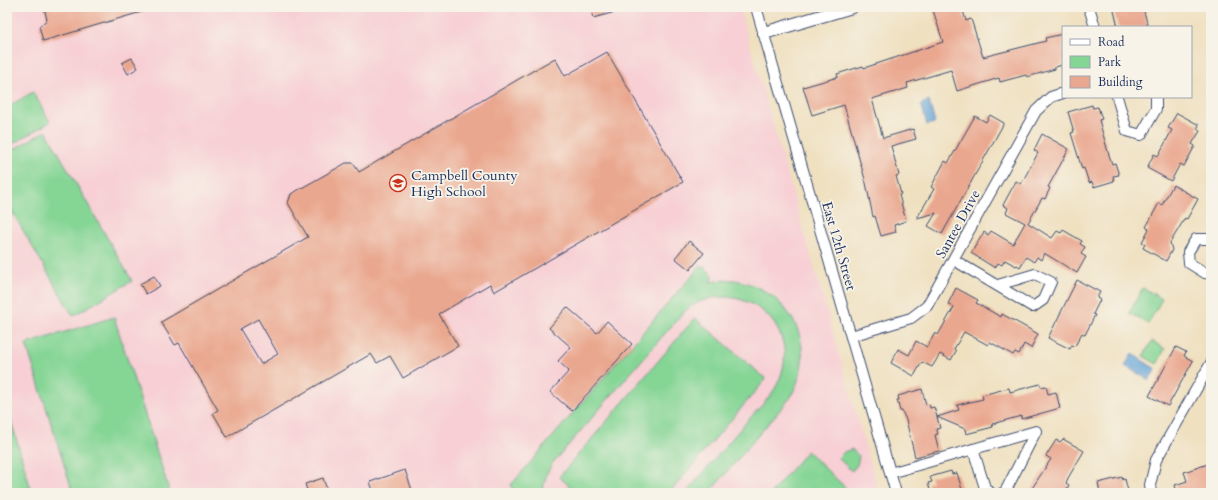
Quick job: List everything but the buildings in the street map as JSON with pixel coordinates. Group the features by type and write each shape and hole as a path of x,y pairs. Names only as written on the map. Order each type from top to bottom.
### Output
{"street":[{"name":"East 12th Street","path":"756,7 896,493"},
{"path":"764,33 852,7"},
{"path":"1089,7 1095,26"},
{"name":"Santee Drive","path":"851,336 912,318 927,306 1036,111 1051,97 1062,93"},
{"path":"1117,98 1127,131 1141,135 1156,109 1156,98"},
{"path":"1211,241 1196,239 1188,252 1189,263 1206,273 1211,274"},
{"path":"954,260 1033,306 1043,300 1051,282 1035,274 998,285"},
{"path":"1151,493 1150,485 1156,460 1211,363"},
{"path":"890,473 1036,431 1005,492 1002,493"},
{"path":"973,449 985,488 991,493"}],"shaded area":[{"name":"Campbell County High School","path":"7,7 739,7 879,493 32,493 7,407 7,308 10,303 7,286"}],"green space":[{"path":"33,92 50,122 7,147 7,107"},
{"path":"46,131 132,281 73,316 7,203 7,153"},
{"path":"701,265 714,276 710,282 734,280 749,284 774,298 793,320 799,333 802,347 802,362 799,376 791,397 709,493 686,493 770,396 780,378 784,359 782,341 775,325 764,312 749,303 732,298 714,298 695,304 689,307 681,315 552,464 547,473 542,493 518,493 510,486"},
{"path":"1143,288 1162,299 1148,324 1129,313"},
{"path":"114,317 170,493 73,493 26,344"},
{"path":"695,318 766,379 669,493 578,493 559,477"},
{"path":"1152,341 1165,349 1157,364 1143,356"},
{"path":"7,407 32,493 7,493"},
{"path":"852,449 859,456 857,465 852,471 838,458 844,452"},
{"path":"807,451 851,493 771,493"}],"water":[{"path":"929,101 935,123 927,125 921,104"},
{"path":"1132,354 1156,369 1149,380 1125,366"}],"place":[{"name":"Campbell County High School","path":"398,183"}]}
